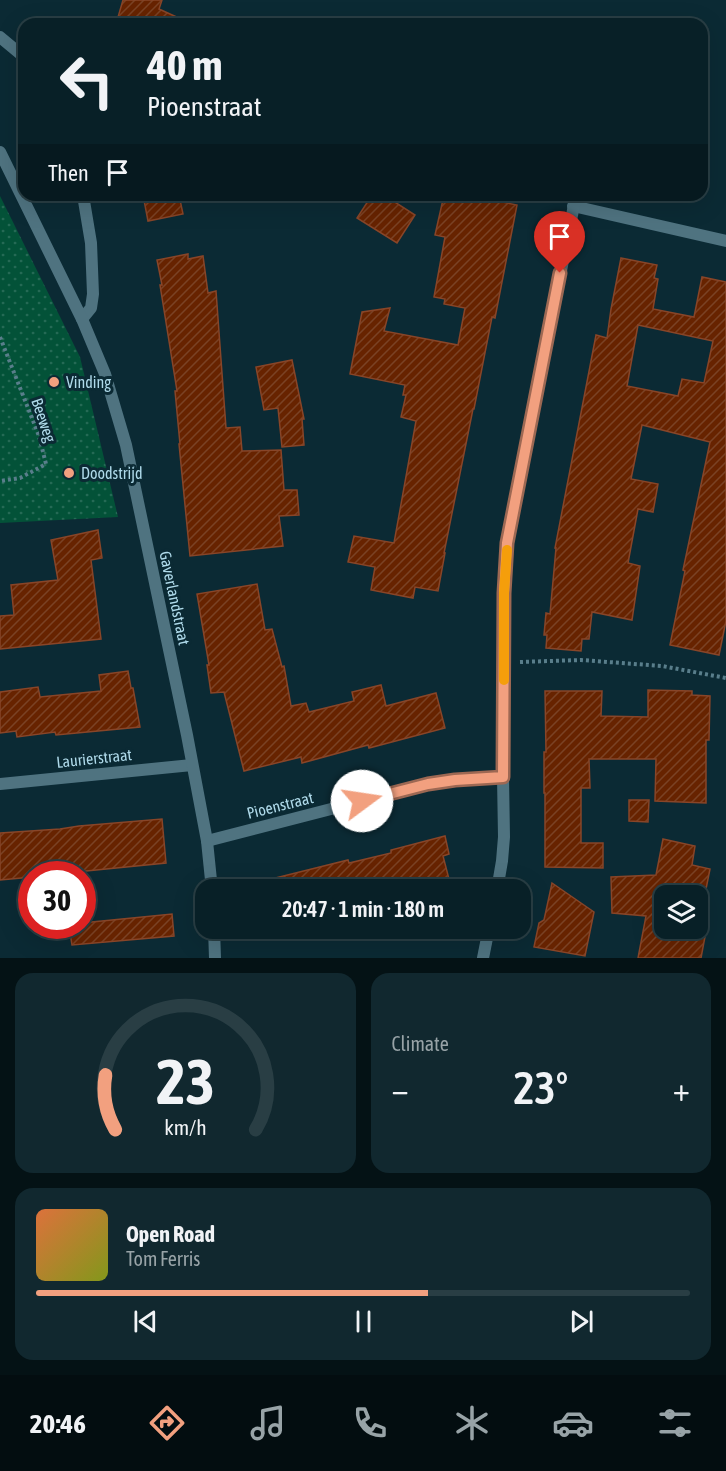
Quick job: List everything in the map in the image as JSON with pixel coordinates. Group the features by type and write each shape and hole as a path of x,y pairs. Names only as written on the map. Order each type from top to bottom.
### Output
{"street":[{"path":"0,37 18,51"},
{"name":"Gaverlandstraat","path":"0,152 18,189"},
{"name":"Gaverlandstraat","path":"24,201 82,319 105,374 126,445 187,735 207,841 211,879"},
{"path":"82,319 91,308 93,294 91,243 83,201"},
{"path":"499,879 504,837 504,593 507,543 575,201"},
{"path":"579,201 726,241"},
{"name":"Laurierstraat","path":"0,784 192,765"},
{"name":"Pioenstraat","path":"207,841 428,784 503,777"},
{"path":"214,939 215,958"},
{"path":"483,958 487,939"}],"path":[{"name":"Beeweg","path":"0,337 39,436 46,464 20,478 0,481"},
{"path":"504,663 593,661 662,666 726,678"}],"green space":[{"path":"0,196 80,357 118,517 0,523"}],"building":[{"path":"123,0 162,0 159,9 179,18 118,18"},
{"path":"144,201 180,201 183,214 148,221"},
{"path":"368,201 393,201 415,215 397,243 357,218"},
{"path":"443,201 497,201 517,205 495,318 492,317 473,409 438,591 415,587 413,598 371,590 375,567 348,562 354,536 394,543 416,421 401,417 406,395 403,395 405,385 350,374 362,312 390,308 384,331 458,345 465,308 444,304 445,299 434,297 445,237 435,235"},
{"path":"188,254 188,259 203,256 208,293 216,291 226,428 240,427 242,451 281,450 284,490 297,490 299,515 279,516 283,546 190,556 179,444 175,391 177,391 157,260"},
{"path":"621,258 657,265 654,278 658,279 653,309 694,317 702,277 726,282 726,621 719,655 670,645 710,442 642,425 631,479 658,484 653,512 638,509 628,563 640,566 632,620 592,612 589,639 582,639 581,651 546,648 547,635 544,635 546,613 550,614 555,548 596,335 607,338","holes":["638,325 713,341 704,383 682,379 678,396 627,386"]},
{"path":"292,360 304,419 302,419 304,445 282,447 278,408 264,410 256,367"},
{"path":"98,530 102,558 91,560 101,639 0,649 0,616 14,615 11,585 58,580 51,540"},
{"path":"257,584 265,630 272,629 282,667 284,666 291,706 306,703 309,712 354,701 352,692 381,685 386,706 436,693 445,728 302,763 301,757 244,771 224,692 211,693 207,665 209,665 197,594"},
{"path":"128,671 140,727 56,735 55,732 17,737 16,731 0,733 0,692 38,687 40,697 101,691 99,675"},
{"path":"648,690 692,691 692,695 710,696 709,740 706,740 706,803 655,801 656,759 589,759 590,788 581,788 581,843 603,843 603,868 545,867 545,691 602,691 601,716 648,717"},
{"path":"629,800 649,800 648,822 629,821"},
{"path":"162,819 166,863 96,870 96,861 18,861 18,878 0,880 0,833"},
{"path":"445,836 449,854 443,856 449,879 271,879 348,860 349,863 391,853 391,850"},
{"path":"663,839 695,846 692,865 710,869 707,885 654,885 654,939 705,939 701,958 638,958 646,916 612,913 611,877 656,875"},
{"path":"552,883 594,912 585,956 534,947 539,923 544,920"},
{"path":"172,914 174,936 72,945 71,939 96,939 96,922"}],"slow traffic":[{"path":"504,680 504,593 507,550"}],"place":[{"name":"Vinding","path":"54,382"},
{"name":"Doodstrijd","path":"69,473"}],"route":[{"path":"362,801 428,784 503,777 504,593 507,543 560,273"}]}
